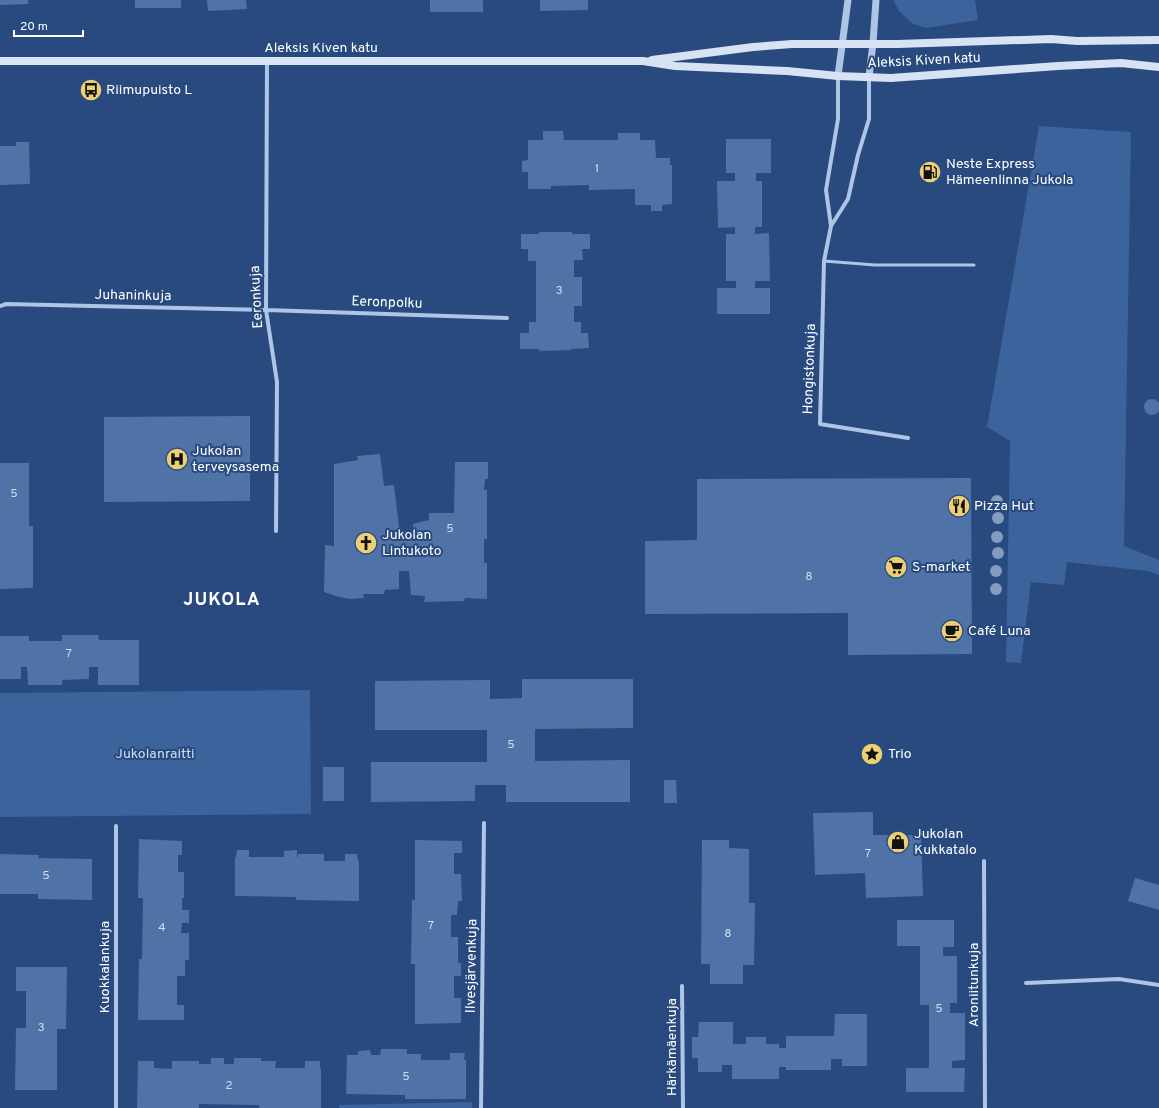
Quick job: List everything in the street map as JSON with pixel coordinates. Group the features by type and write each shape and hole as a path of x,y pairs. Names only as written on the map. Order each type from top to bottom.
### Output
{"main road":[{"name":"Aleksis Kiven katu","path":"0,61 643,61 753,47 842,43 1051,39 1077,41 1159,40"},
{"name":"Aleksis Kiven katu","path":"643,61 675,66 787,71 838,76 891,78 1090,65 1121,64 1159,67"}],"street":[{"path":"838,76 848,0"},
{"path":"869,77 876,0"},
{"name":"Eeronkuja","path":"267,62 266,310 276,382 276,531"},
{"name":"Hongistonkuja","path":"838,76 838,119 826,190 831,226 824,261 820,424 908,438"},
{"name":"Hongistonkuja","path":"831,226 848,199 858,155 869,119 869,77"},
{"name":"Juhaninkuja","path":"0,306 6,304 266,310"},
{"name":"Eeronpolku","path":"266,310 506,318"},
{"name":"Ilvesjärvenkuja","path":"481,1108 484,824"},
{"name":"Kuokkalankuja","path":"116,826 116,1108"},
{"name":"Aroniitunkuja","path":"984,861 985,1108"},
{"path":"1026,983 1120,979 1159,985"},
{"name":"Härkämäenkuja","path":"682,986 683,1108"}],"lane":[{"path":"824,261 876,265 974,265"}],"green space":[{"path":"893,0 975,0 978,20 926,28 913,24 899,11"},
{"path":"1039,126 1131,132 1124,546 1159,560 1159,575 1148,571 1067,562 1064,585 1031,582 1021,663 1006,662 1010,441 987,427"},
{"name":"Jukolanraitti","path":"310,690 311,814 0,817 0,693"},
{"path":"472,1102 472,1108 339,1108 339,1105"}],"building":[{"path":"0,0 28,0 28,4 0,5"},
{"path":"135,0 181,0 181,8 135,8"},
{"path":"207,0 246,0 247,9 208,11"},
{"path":"430,0 483,0 483,12 430,12"},
{"path":"540,0 588,0 588,10 540,11"},
{"path":"543,131 563,131 564,140 618,140 618,133 640,133 640,140 655,140 656,158 670,158 670,165 672,165 672,204 662,205 662,211 651,211 651,205 635,205 635,189 589,190 589,185 551,186 551,189 528,189 528,172 522,172 522,161 528,160 528,140 543,140"},
{"path":"726,139 771,139 771,173 756,173 756,181 762,181 762,227 755,227 755,234 769,233 770,281 755,281 755,288 770,288 770,314 717,314 717,288 736,288 736,281 726,281 726,234 735,234 735,227 718,228 717,181 735,181 735,173 726,173"},
{"path":"16,142 29,142 30,184 0,185 0,146 16,146"},
{"path":"539,232 572,232 572,234 590,234 590,249 582,249 583,260 574,260 574,277 582,277 582,306 574,306 574,322 581,322 581,333 588,333 589,348 539,351 539,349 520,349 520,333 529,333 529,322 536,322 536,261 528,261 528,249 521,249 521,234 539,234"},
{"path":"1152,399 1158,401 1160,407 1158,413 1152,415 1146,413 1144,407 1146,401"},
{"name":"Jukolan terveysasema","path":"250,416 250,501 104,502 104,417"},
{"path":"380,454 384,486 394,485 400,535 413,534 413,524 429,520 429,513 454,513 455,462 488,462 488,479 485,479 484,490 487,490 487,539 484,539 484,563 487,563 487,599 465,598 464,601 424,602 425,596 411,595 409,571 399,571 399,589 385,590 384,594 363,594 364,598 351,599 324,592 325,545 334,546 334,464 358,460 357,456"},
{"path":"0,463 29,463 29,526 33,526 33,588 0,589"},
{"path":"971,478 972,654 848,655 848,613 645,614 645,541 697,540 697,479"},
{"path":"62,635 98,635 99,640 139,640 139,685 98,685 98,667 89,667 89,679 62,680 62,685 28,685 27,667 21,667 21,679 0,679 0,636 29,636 29,641 62,641"},
{"path":"522,679 633,679 633,728 535,729 535,761 630,760 630,802 506,802 506,785 475,785 475,801 371,802 371,762 487,762 487,730 375,730 375,681 490,680 490,699 522,698"},
{"path":"323,767 344,767 344,801 323,801"},
{"path":"664,780 676,780 677,803 664,803"},
{"path":"873,812 873,835 921,835 923,896 866,898 865,873 815,875 813,813"},
{"path":"139,839 182,841 182,855 178,855 178,872 184,872 184,898 182,898 182,910 189,910 189,923 182,923 181,933 189,933 189,960 185,960 185,976 177,976 177,1005 184,1005 184,1020 138,1020 139,959 142,959 143,898 138,898"},
{"path":"415,840 462,841 462,853 454,853 454,874 461,874 462,901 458,901 457,915 451,915 451,937 458,937 458,963 461,963 461,976 454,976 454,998 461,998 461,1023 415,1024 415,964 411,964 412,900 415,900"},
{"path":"702,840 729,840 729,848 749,849 749,903 755,903 754,965 743,965 743,984 710,984 710,964 701,964"},
{"path":"237,850 249,850 249,857 284,857 284,851 297,850 297,857 298,854 324,854 324,861 345,861 345,854 357,854 359,861 359,901 296,900 296,897 235,896 235,857"},
{"path":"0,854 39,855 38,858 92,859 92,900 38,899 38,894 0,894"},
{"path":"1135,878 1159,885 1159,910 1128,901"},
{"path":"897,920 954,920 954,947 943,947 943,956 957,956 957,1003 950,1003 950,1013 965,1013 965,1060 952,1061 952,1068 965,1068 964,1092 906,1092 906,1068 929,1068 929,1005 920,1005 920,946 897,946"},
{"path":"16,967 67,967 66,1029 57,1029 57,1090 15,1090 16,1028 26,1028 26,991 16,991"},
{"path":"835,1014 867,1014 867,1066 842,1066 842,1059 831,1059 831,1070 786,1070 786,1067 779,1067 779,1079 732,1079 732,1065 722,1065 722,1072 698,1072 698,1058 692,1058 692,1037 698,1037 699,1022 733,1022 733,1044 746,1044 746,1037 766,1037 766,1044 779,1044 779,1048 786,1048 786,1036 834,1036"},
{"path":"381,1049 407,1049 407,1054 421,1054 421,1060 450,1060 450,1053 465,1053 466,1099 405,1099 405,1095 346,1094 347,1055 358,1055 358,1051 370,1050 371,1055 380,1055"},
{"path":"211,1058 224,1058 224,1064 234,1064 234,1058 261,1058 261,1061 276,1061 275,1068 305,1068 305,1061 320,1061 321,1108 259,1108 259,1105 199,1104 199,1108 137,1108 138,1061 154,1061 154,1068 172,1069 172,1061 199,1061 199,1064 211,1064"}],"place":[{"name":"Riimupuisto L","path":"91,90"},
{"name":"Neste Express Hämeenlinna Jukola","path":"930,172"},
{"name":"Jukolan terveysasema","path":"177,459"},
{"name":"Pizza Hut","path":"959,506"},
{"name":"Jukolan Lintukoto","path":"366,543"},
{"name":"S-market","path":"896,567"},
{"name":"Café Luna","path":"952,631"},
{"name":"Trio","path":"872,754"},
{"name":"Jukolan Kukkatalo","path":"898,842"}],"district":[{"name":"JUKOLA","path":"222,600"}]}
